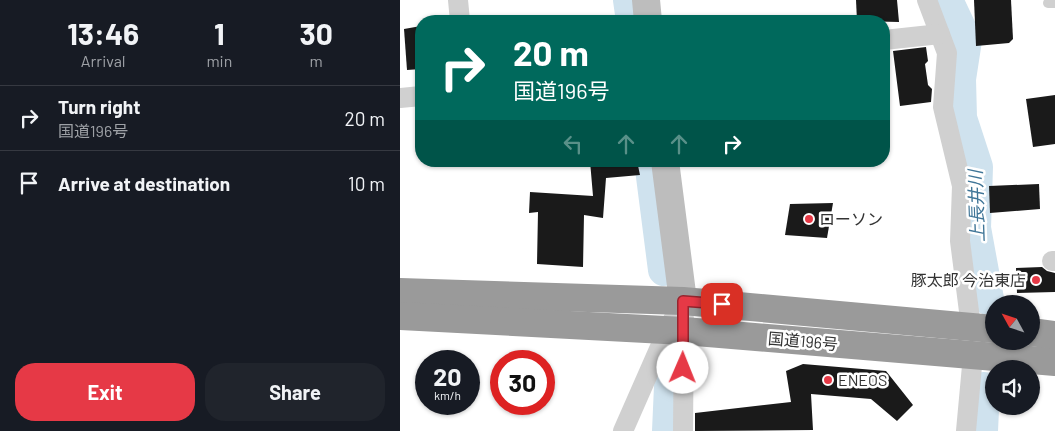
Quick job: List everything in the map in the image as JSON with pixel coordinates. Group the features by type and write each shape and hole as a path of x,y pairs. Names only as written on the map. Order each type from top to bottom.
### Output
{"highway":[{"name":"国道196号","path":"400,292 683,301 982,328"},
{"name":"国道196号","path":"400,316 675,331 1055,362"},
{"path":"1040,333 1055,335"}],"street":[{"path":"458,0 459,15"},
{"path":"646,0 647,15"},
{"path":"927,0 947,53 942,107 962,186 960,241 982,328"},
{"path":"890,39 940,34"},
{"path":"400,98 415,97"},
{"path":"623,431 675,331 683,301 666,167"},
{"path":"675,331 683,431"},
{"path":"966,431 973,355"}],"building":[{"path":"856,0 897,0 899,22 890,22 890,15 857,15"},
{"path":"974,0 1011,0 1013,39 1009,43 976,46"},
{"path":"415,27 415,69 407,70 404,29"},
{"path":"926,47 928,61 925,64 928,85 932,89 931,102 900,106 893,51"},
{"path":"1055,95 1055,144 1033,147 1026,99"},
{"path":"591,167 638,167 640,175 606,178 603,218 584,215 583,267 537,264 538,212 529,213 530,192 593,196"},
{"path":"1039,184 1040,209 990,213 989,186"},
{"name":"ローソン","path":"833,203 827,238 785,235 790,204"},
{"name":"豚太郎 今治東店","path":"1042,267 1047,271 1055,273 1055,292 1017,293 1016,268"},
{"path":"803,364 886,371 913,405 897,421 871,399 811,394 813,430 695,431 695,413 791,402 786,371"}],"waterway":[{"name":"上長井川","path":"629,0 631,15"},
{"name":"上長井川","path":"947,0 966,40 960,79 961,118 977,167 975,228 987,295"},
{"name":"上長井川","path":"651,167 664,270"},
{"name":"上長井川","path":"668,431 671,364"},
{"name":"上長井川","path":"982,431 984,388"}],"place":[{"name":"ローソン","path":"809,219"},
{"name":"豚太郎 今治東店","path":"1036,280"},
{"name":"ENEOS","path":"828,380"}],"route":[{"path":"683,368 683,301 722,304"}]}
